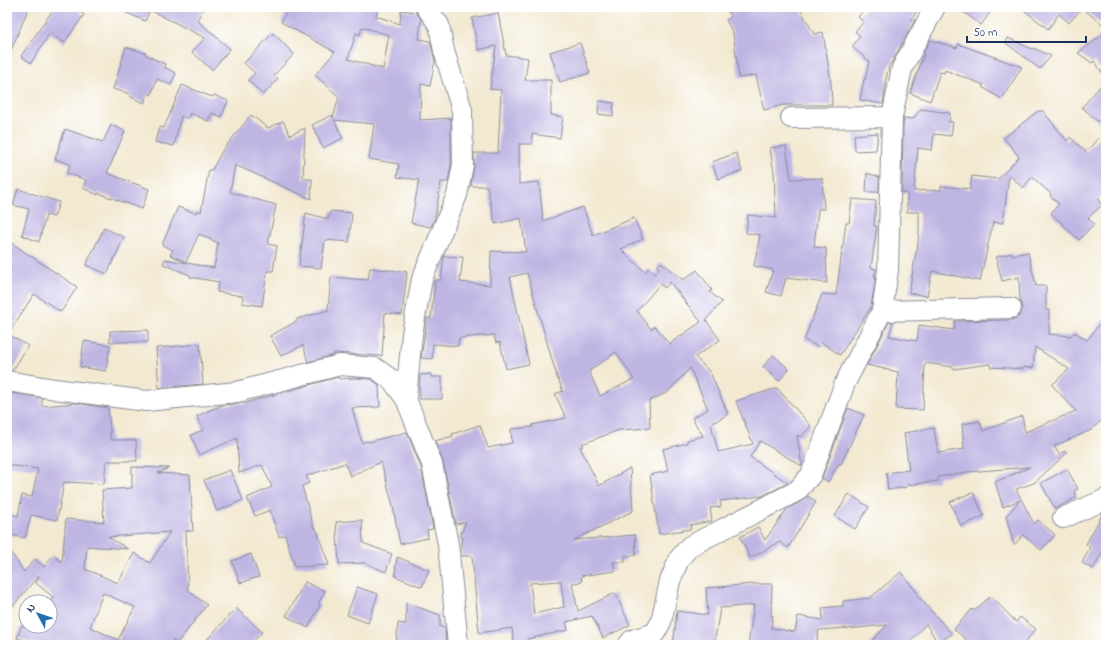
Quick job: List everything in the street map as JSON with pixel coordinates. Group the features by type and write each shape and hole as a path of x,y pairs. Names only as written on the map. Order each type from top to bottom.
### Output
{"street":[{"path":"406,399 412,334 422,280 457,195 463,165 462,110 444,51 439,25 426,7"},
{"path":"628,645 632,640 655,633 661,622 670,581 679,559 690,546 797,491 811,475 846,383 882,311 888,270 892,117 902,68 934,7"},
{"path":"791,118 892,117"},
{"path":"882,311 1011,308"},
{"path":"7,381 146,401 237,392 340,365 375,368 392,380 406,399 432,464 448,544 458,645"},
{"path":"1063,518 1106,499"}],"building":[{"path":"7,7 29,7 7,60"},
{"path":"55,7 73,7 84,15 64,43 50,33 31,63 21,56"},
{"path":"114,7 204,7 197,20 230,49 212,70 192,52 205,38 150,10 145,21"},
{"path":"289,7 378,7 376,16 400,24 401,10 416,12 421,20 419,39 430,41 435,61 430,86 421,84 420,120 451,118 451,164 448,182 441,182 435,217 431,227 411,223 419,180 397,177 399,164 369,159 374,124 334,120 343,138 323,148 312,125 332,115 333,118 339,97 315,75 335,52 281,22","holes":["362,27 389,35 383,69 348,59 356,33 360,35"]},
{"path":"726,7 799,7 814,34 823,32 831,82 832,105 783,105 764,110 756,75 739,78 733,33 726,20 731,17"},
{"path":"867,7 919,7 912,19 915,20 889,66 885,83 883,104 860,100 869,61 852,47 860,36 855,31 864,22 858,17"},
{"path":"957,7 994,7 981,25"},
{"path":"1020,7 1106,7 1106,27 1082,8 1069,23 1059,14 1048,29"},
{"path":"498,13 506,55 528,58 525,80 551,80 551,115 563,117 560,138 532,134 532,144 519,144 519,184 539,182 543,221 583,207 593,235 634,218 643,239 621,249 645,272 648,268 655,274 659,268 657,266 661,262 683,280 697,270 712,290 710,292 722,302 706,320 720,340 695,357 710,372 728,414 711,424 718,452 753,444 736,401 777,388 811,426 801,437 797,435 802,466 760,441 750,457 788,483 762,496 720,501 721,507 710,508 712,521 690,525 691,529 659,534 650,475 668,471 663,449 687,443 687,440 703,436 692,418 708,409 690,368 668,392 649,401 650,428 619,430 582,444 583,446 580,447 599,486 630,468 633,511 574,540 635,535 636,555 625,556 625,562 613,562 615,571 581,576 582,582 572,583 578,611 615,593 630,625 603,638 592,616 566,622 568,630 527,639 528,645 514,645 512,628 479,633 472,556 461,556 461,543 463,537 460,536 466,522 456,524 443,462 435,441 453,436 452,434 480,425 488,448 512,443 511,429 533,427 532,425 566,418 555,394 563,391 557,377 527,273 510,277 529,364 506,369 500,342 496,343 494,335 459,338 458,346 433,344 432,359 421,358 427,318 431,318 435,280 441,280 444,256 463,257 460,282 490,285 491,251 526,252 521,218 495,224 487,186 471,186 474,167 474,153 498,153 501,90 490,89 496,46 478,50 472,18","holes":["670,282 701,322 669,344 655,326 651,329 637,311 660,284 665,288","616,352 634,379 600,396 589,371","561,581 564,607 534,614 530,583"]},
{"path":"1106,32 1106,78 1094,61 1092,63 1078,53"},
{"path":"273,33 294,54 274,75 278,79 263,95 248,80 255,73 244,63"},
{"path":"1008,38 1051,56 1040,69 1006,43"},
{"path":"930,40 957,48 958,44 1022,67 1002,99 982,87 984,85 945,70 944,73 940,72 930,101 910,93 924,54 923,53"},
{"path":"580,43 590,73 560,82 550,52"},
{"path":"126,47 146,53 146,55 165,64 164,67 176,73 171,85 157,79 151,95 148,93 144,103 129,96 130,94 113,89"},
{"path":"1106,80 1106,113 1098,122 1082,107"},
{"path":"182,85 212,97 214,95 228,101 221,117 212,113 208,121 190,113 187,119 181,116 174,146 155,142 159,127 164,128"},
{"path":"599,101 614,103 613,116 598,114"},
{"path":"921,109 950,113 949,122 953,122 951,136 934,134 932,150 918,148 914,191 941,190 941,186 970,189 972,176 998,179 1019,157 1004,138 1038,111 1043,111 1067,141 1070,137 1086,152 1106,129 1106,192 1098,200 1102,205 1088,218 1094,224 1079,240 1051,213 1059,204 1050,196 1051,194 1032,177 1023,188 1009,175 1003,223 993,222 980,281 932,271 927,296 909,293 917,252 919,212 907,212 907,193 902,193 903,125 904,118 913,119"},
{"path":"251,115 268,128 283,121 290,135 305,128 303,179 312,179 311,199 235,165 230,192 276,205 268,244 277,246 273,271 267,271 262,306 242,303 243,296 217,292 219,282 190,277 190,275 163,264 165,259 214,268 218,243 199,234 186,262 170,255 173,250 162,245 178,207 196,213 197,210 201,212 209,170 212,170 222,151"},
{"path":"111,125 125,131 107,173 149,189 142,209 98,193 98,195 83,188 86,180 67,173 70,164 55,159 65,129 103,142"},
{"path":"878,133 876,150 855,151 854,135"},
{"path":"786,146 791,179 822,178 824,209 818,209 814,247 826,248 827,283 786,278 781,296 766,292 773,270 754,266 760,235 746,233 748,215 776,218 774,173 770,148"},
{"path":"736,153 742,171 718,179 712,162"},
{"path":"867,173 879,177 879,192 866,192"},
{"path":"18,189 59,202 54,217 46,215 39,242 22,235 29,209 13,205"},
{"path":"852,199 876,201 874,226 877,226 871,268 876,269 874,276 876,276 871,307 840,355 821,342 819,347 804,340 822,294 836,295 846,223 849,223"},
{"path":"331,211 352,213 349,242 325,240 321,268 299,266 306,213 328,219"},
{"path":"104,228 124,237 107,274 86,265"},
{"path":"7,240 77,287 61,312 34,294 8,334 28,346 13,370 7,370"},
{"path":"1028,252 1036,286 1046,286 1046,310 1049,310 1049,334 1071,336 1074,332 1087,340 1106,316 1106,416 1091,430 1054,446 1059,454 1066,451 1067,453 1034,483 1016,489 1034,524 1038,520 1055,535 1041,550 1023,535 1014,545 1006,516 1020,500 1003,507 995,482 1030,467 967,472 938,477 938,481 907,485 907,487 888,490 886,473 909,470 904,433 934,428 938,453 964,449 962,424 980,421 983,431 1022,416 1025,432 1076,411 1052,385 1069,369 1035,347 1033,368 1024,367 1024,369 990,367 990,364 953,369 953,367 925,363 923,410 896,409 898,372 867,365 889,322 893,322 889,336 917,341 919,325 954,330 955,321 1011,320 1017,318 1021,314 1022,308 1020,301 1019,277 1002,281 996,257 1012,253 1013,255"},
{"path":"370,268 407,272 402,315 385,313 382,356 334,353 334,355 308,362 303,345 281,356 270,336 297,321 297,319 328,310 331,277 368,280"},
{"path":"148,330 148,342 110,342 110,331"},
{"path":"84,341 110,345 106,371 80,367"},
{"path":"200,344 203,384 159,388 156,348"},
{"path":"773,355 789,369 779,381 763,367"},
{"path":"431,374 431,377 442,377 442,399 419,399 420,375"},
{"path":"338,377 339,379 371,379 379,385 380,407 352,408 362,443 407,432 421,467 433,529 427,530 428,538 400,544 392,502 381,462 350,476 345,463 306,476 309,483 302,486 314,529 316,528 329,565 295,567 285,535 279,537 270,510 255,516 247,498 272,487 262,465 239,473 237,438 199,455 191,435 203,430 197,416 222,405 245,403"},
{"path":"11,393 42,398 42,406 77,403 108,408 111,440 136,440 137,461 106,461 104,484 64,482 57,520 31,515 25,538 7,534 7,527 10,514 18,516 22,495 32,497 38,469 7,465 7,395 11,396"},
{"path":"848,408 864,415 841,464 839,463 828,482 822,478"},
{"path":"132,467 169,468 158,473 190,475 193,531 186,531 188,590 207,605 177,643 173,640 170,645 39,645 17,638 18,634 58,634 58,594 49,594 36,583 39,575 23,594 18,594 18,600 7,613 7,546 24,572 35,559 44,567 53,555 62,562 66,519 104,522 102,490 132,488","holes":["170,532 150,563 134,553 118,583 85,569 87,546 128,549 108,537","103,593 135,607 118,640 90,627"]},
{"path":"1067,469 1078,489 1074,491 1077,497 1055,509 1041,483"},
{"path":"230,470 243,500 217,511 204,480"},
{"path":"973,492 984,516 961,526 950,502"},
{"path":"849,494 869,507 855,529 835,516"},
{"path":"808,496 816,502 788,548 780,542 750,558 740,537 758,527 765,540 787,509"},
{"path":"1106,512 1106,545 1093,569 1082,563 1090,547 1086,544 1103,513"},
{"path":"362,520 363,543 392,554 386,572 365,563 339,564 336,522"},
{"path":"251,554 259,577 240,583 232,561"},
{"path":"397,557 429,570 422,587 395,576"},
{"path":"901,572 918,594 917,595 952,634 938,643 926,624 907,645 868,645 887,625 819,630 816,645 748,645 754,605 720,608 714,645 673,645 677,611 708,615 706,588 772,584 771,616 773,616 771,628 795,632 798,616 823,620 822,608 843,606 843,601 870,598"},
{"path":"305,582 325,591 318,604 320,605 308,628 286,616"},
{"path":"357,587 378,594 368,623 347,615"},
{"path":"991,596 1016,622 1020,617 1036,629 1023,645 972,645 954,629 972,609 974,611"},
{"path":"406,603 440,615 440,627 445,627 446,645 396,645 398,623 406,624"},
{"path":"236,608 262,632 250,645 202,645"}]}
